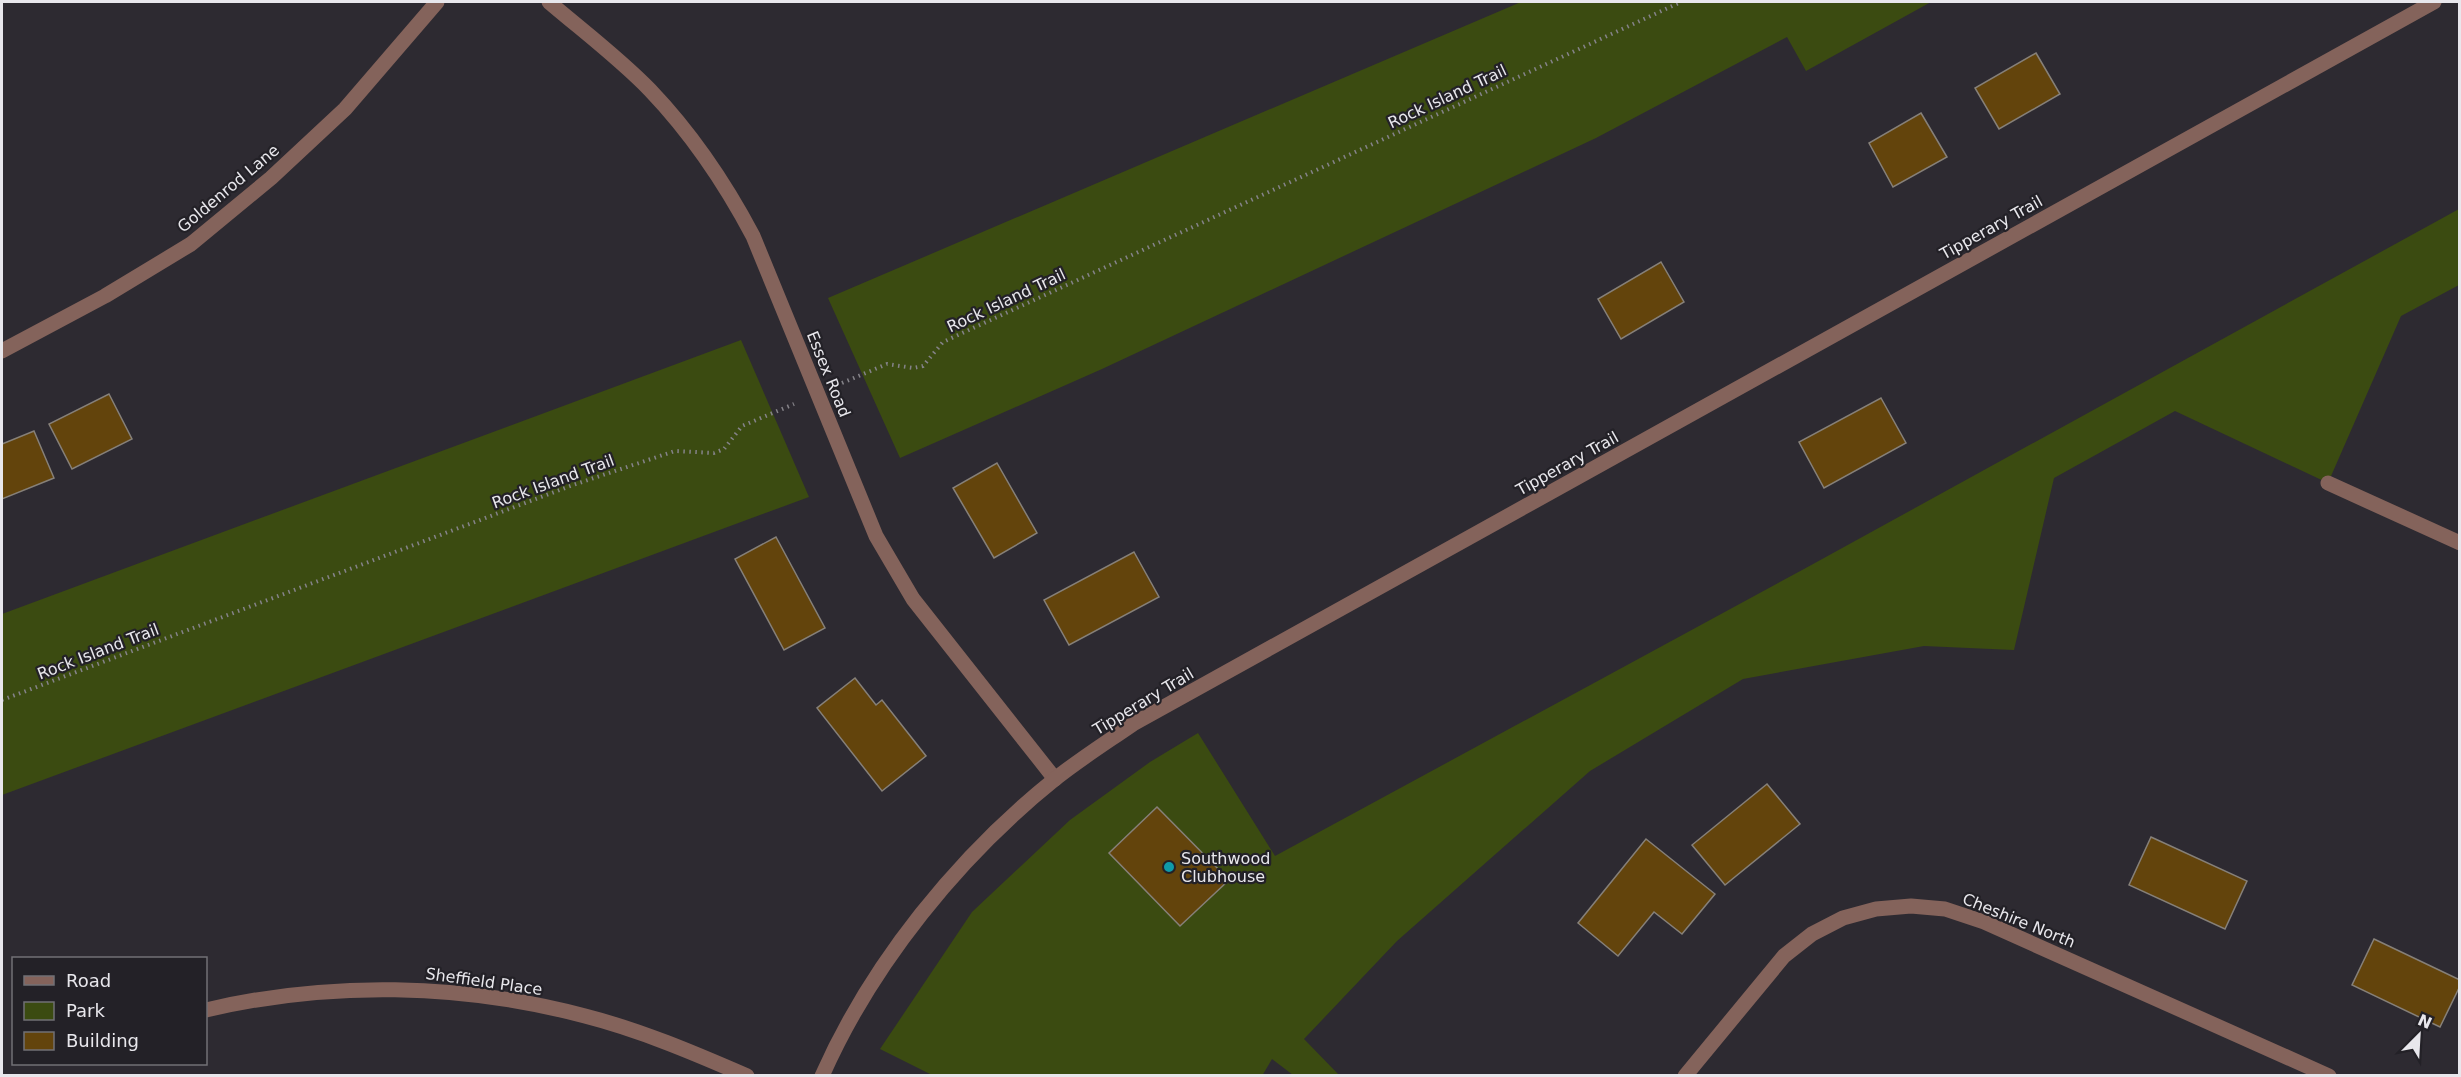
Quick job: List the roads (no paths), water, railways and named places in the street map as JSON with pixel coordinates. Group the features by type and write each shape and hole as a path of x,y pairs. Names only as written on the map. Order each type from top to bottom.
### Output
{"street":[{"name":"Goldenrod Lane","path":"2,351 105,296 191,244 271,178 345,109 437,2"},
{"name":"Essex Road","path":"549,2 649,89 695,141 732,196 753,236 876,536 913,599 1055,779"},
{"name":"Tipperary Trail","path":"822,1076 871,986 924,910 986,840 1055,779 1133,724 2433,2"},
{"path":"2328,483 2460,543"},
{"name":"Cheshire North","path":"1685,1076 1784,956 1812,934 1843,918 1876,909 1911,906 1945,909 1984,922 2329,1076"},
{"name":"Sheffield Place","path":"207,1010 244,1001 335,990 416,990 507,999 585,1016 671,1043 747,1076"}],"place":[{"name":"Southwood Clubhouse","path":"1169,867"}]}
